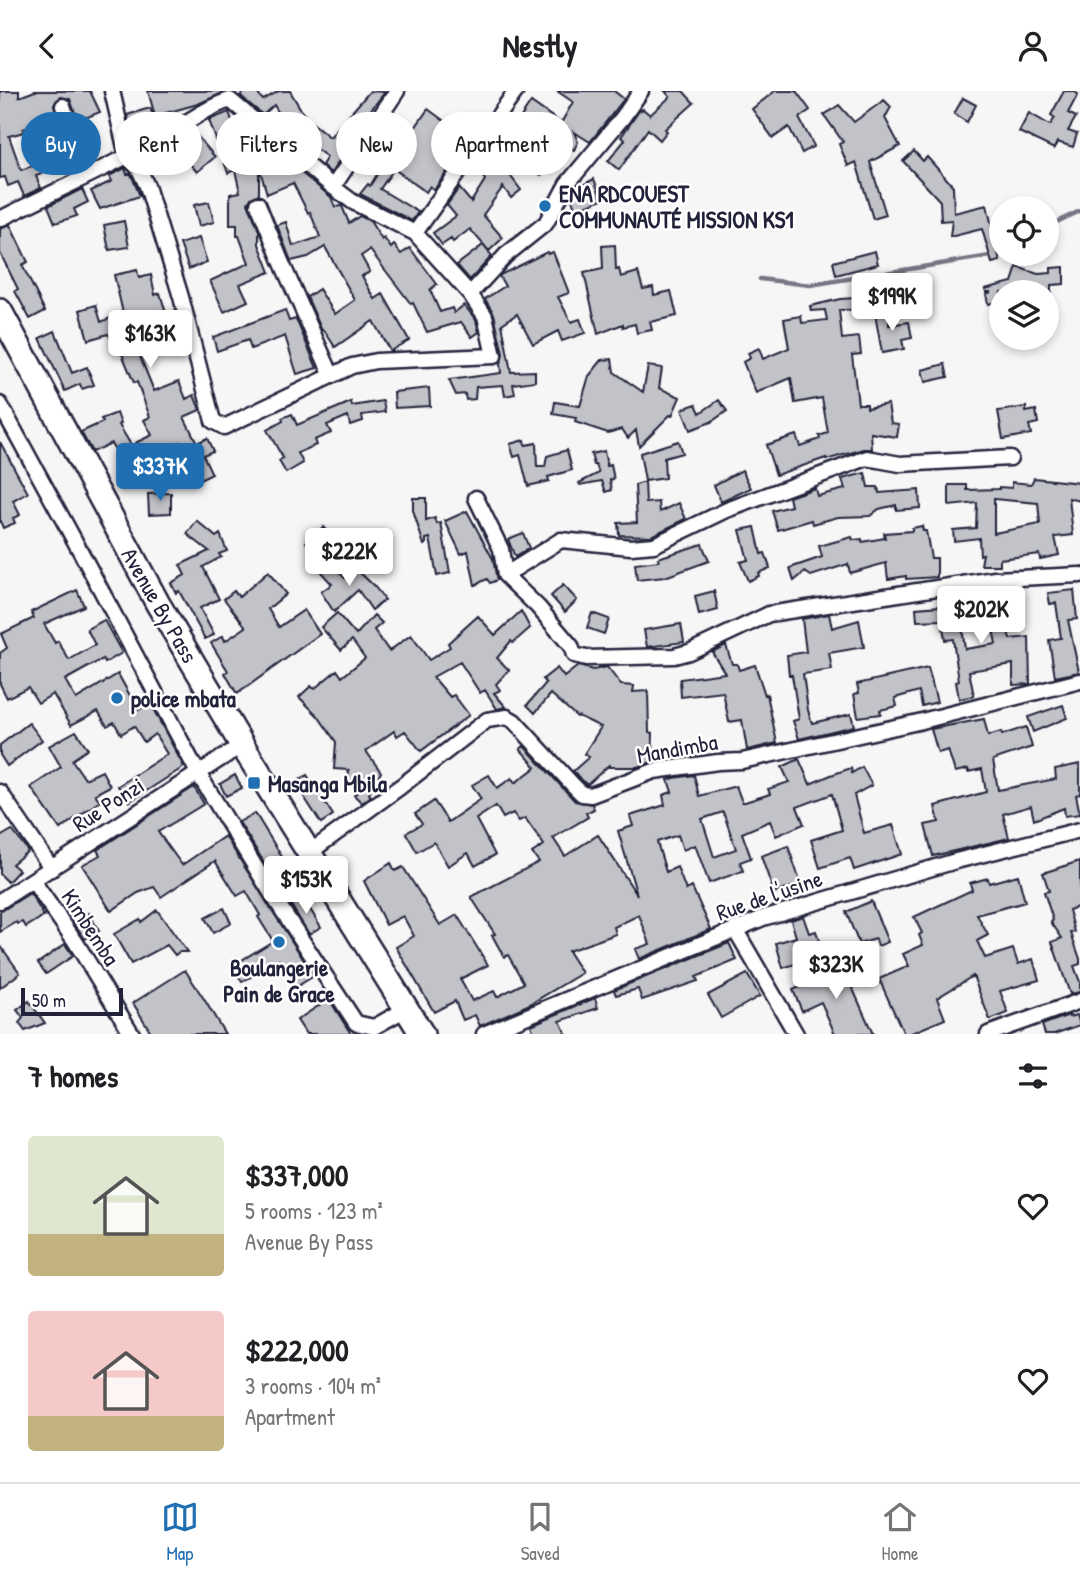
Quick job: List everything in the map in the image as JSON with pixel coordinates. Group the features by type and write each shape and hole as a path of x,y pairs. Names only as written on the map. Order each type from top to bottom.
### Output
{"highway":[{"name":"Avenue By Pass","path":"0,310 158,604 242,745 422,1034"}],"street":[{"path":"112,91 117,112"},
{"path":"332,187 397,91"},
{"path":"415,233 516,91"},
{"path":"470,294 506,255 546,223 567,184 623,117 641,91"},
{"path":"142,175 181,297 213,421 217,425 224,427 352,366 376,361 494,356 488,323 470,294 415,233 354,202 332,187 230,100 202,114"},
{"path":"63,106 65,112"},
{"path":"0,219 87,175"},
{"path":"258,204 331,374"},
{"path":"0,404 198,773 273,896 356,1023 374,1027 406,1009"},
{"path":"505,575 561,540 631,547 654,545 727,510 867,458 900,464 1010,459"},
{"path":"476,498 501,549 505,575 538,607 570,646 574,655 586,658 674,656 689,652 769,614 995,579 1080,575"},
{"name":"Mandimba","path":"310,852 487,720 507,717 582,794 592,795 654,771 742,761 918,722 1080,681"},
{"name":"Rue Ponzi","path":"0,901 242,745"},
{"name":"Kimbemba","path":"0,792 51,869"},
{"name":"Rue de l'usine","path":"484,1034 763,918 956,861 1080,830"},
{"name":"Kimbemba","path":"33,881 75,941 132,1034"},
{"path":"735,929 796,1034"},
{"path":"988,1034 1080,1001"}],"building":[{"path":"0,91 19,91 19,97 35,91 90,91 100,112 75,112 70,99 61,97 54,105 56,112 21,112 21,133 9,136 21,175 39,175 36,176 41,188 24,196 18,182 8,186 5,177 0,178"},
{"path":"148,91 227,91 198,104 169,112 154,112"},
{"path":"246,91 255,91 263,100 279,91 290,91 302,112 278,112 274,105 266,112 259,112 240,96"},
{"path":"370,91 385,92 369,112 352,112"},
{"path":"557,91 614,91 624,99 590,142 574,132 578,142 574,150 573,112 567,112 573,102"},
{"path":"665,91 683,91 694,103 665,129 667,131 660,140 648,129 619,170 608,161 625,140 621,137 639,111 643,109 650,115 670,97"},
{"path":"775,91 796,91 810,110 799,118 814,146 802,153 789,127 773,138 752,109"},
{"path":"1064,91 1078,94 1068,113 1076,117 1068,131 1077,134 1073,147 1057,142 1054,149 1019,132 1029,113 1050,125 1055,118 1051,115"},
{"path":"963,98 976,105 967,122 954,114"},
{"path":"884,100 891,107 885,118 900,146 870,162 886,215 873,219 856,162 848,166 839,144 843,142 824,115 839,105 854,122"},
{"path":"531,102 545,112 524,112"},
{"path":"428,109 432,112 431,175 445,175 434,190 430,186 426,192 402,175 417,175 417,125"},
{"path":"216,117 216,140 209,120"},
{"path":"336,130 336,165 331,173 322,165 327,157 322,153 322,131 330,137"},
{"path":"202,142 215,157 202,168"},
{"path":"914,151 923,161 927,157 953,186 954,213 987,205 989,253 982,229 950,237 952,220 941,221 940,201 903,161"},
{"path":"115,173 131,175 140,196 100,209 91,191 112,181 109,176"},
{"path":"236,175 259,175 259,194 248,203 270,272 240,284 248,301 224,312 210,281 249,263 237,236 237,225 230,225 230,194 240,192"},
{"path":"261,175 304,175 331,197 335,207 342,206 349,223 360,216 370,221 382,240 384,238 391,248 394,245 401,254 410,248 437,284 430,290 440,312 452,308 454,313 464,305 476,320 479,332 472,337 461,322 427,332 413,303 411,304 370,250 361,256 370,272 362,276 375,299 383,294 409,340 390,351 373,321 335,347 324,330 322,331 307,297 319,289 335,314 355,300 325,247 308,257 291,261 277,225 286,222 293,246 320,237 310,212 308,213 293,183 267,194"},
{"path":"377,175 390,175 380,189 418,212 412,221 360,194 368,184 370,186"},
{"path":"482,175 510,175 521,190 511,198 503,187 483,215 503,238 489,251 470,229 453,242 451,239 442,245 433,233 456,216 447,205 459,188 471,202 485,180"},
{"path":"594,179 602,199 576,210 571,197 575,189"},
{"path":"82,189 88,202 74,209 77,216 55,223 48,206"},
{"path":"209,202 214,222 199,226 194,205"},
{"path":"124,221 129,247 109,250 104,225"},
{"path":"10,225 28,262 22,265 45,311 30,319 0,253 0,229"},
{"path":"199,238 207,262 189,269 180,244"},
{"path":"483,245 492,256 470,280 457,265"},
{"path":"615,245 616,270 619,269 621,277 638,272 643,289 653,287 654,295 671,291 677,316 650,322 652,330 637,333 635,324 623,327 623,324 598,334 584,273 603,269 602,246"},
{"path":"875,251 878,264 836,275 833,262"},
{"path":"547,252 553,252 569,293 558,297 571,322 580,319 585,333 562,341 558,331 533,344 517,314 502,324 511,372 535,371 535,381 513,384 515,394 505,396 503,385 476,387 475,399 466,400 465,394 456,395 449,380 501,373 503,354 494,314 485,299 505,286 499,276"},
{"path":"1017,267 1038,274 1051,273 1051,268 1064,267 1064,284 1059,284 1059,280 1013,280"},
{"path":"137,270 139,278 151,275 155,295 160,293 166,313 148,319 158,347 139,354 154,391 179,381 186,399 194,395 200,410 184,417 197,443 207,438 213,451 203,455 212,474 198,481 179,442 143,460 135,443 152,435 144,420 150,417 137,382 134,383 116,339 113,341 108,334 88,340 80,310 96,305 101,322 123,313 114,275"},
{"path":"855,298 856,310 839,310 842,339 859,337 861,354 852,355 858,404 867,404 867,408 888,404 891,423 899,424 897,437 871,433 872,449 826,458 776,475 766,445 796,435 800,446 828,433 822,398 795,403 791,378 756,393 743,362 750,358 748,353 759,348 763,359 789,348 784,319 801,316 802,323 827,320 825,310 811,311 810,306"},
{"path":"285,310 289,321 296,319 317,368 297,374 285,336 251,349 248,340 217,351 213,337"},
{"path":"889,313 889,325 909,322 912,338 902,340 904,349 882,353 875,314"},
{"path":"55,331 72,373 87,367 94,385 82,389 80,384 65,391 40,338"},
{"path":"612,359 614,372 643,392 648,366 662,368 659,388 680,397 672,416 639,446 636,430 628,438 622,429 608,433 575,422 576,418 553,414 555,402 580,406 589,376 602,360"},
{"path":"945,364 948,377 925,382 922,370"},
{"path":"429,388 430,406 395,408 394,392"},
{"path":"719,400 727,411 711,422 690,430 682,409 696,404 700,413"},
{"path":"383,401 385,412 362,415 363,421 350,425 348,416 327,425 331,433 314,440 316,445 298,453 303,463 286,473 279,461 283,458 267,430 283,421 282,418 292,414 297,425 351,402 352,406"},
{"path":"1026,407 1026,412 1036,410 1038,423 1029,425 1031,434 1003,439 998,411"},
{"path":"117,413 121,424 119,425 131,445 117,453 111,443 92,452 81,432 103,422 101,419"},
{"path":"524,440 525,445 536,443 537,467 545,467 547,456 567,450 572,470 548,477 549,481 528,486 520,455 514,457 510,444"},
{"path":"678,441 682,453 664,458 665,478 645,481 640,453"},
{"path":"0,442 28,493 13,501 20,515 13,518 15,523 3,528 0,521"},
{"path":"604,451 607,466 611,465 614,479 610,480 612,490 606,492 602,481 580,485 579,483 599,473 591,454"},
{"path":"742,470 751,488 721,502 714,485"},
{"path":"865,473 868,487 878,487 879,493 919,490 920,508 896,510 896,505 879,509 870,516 838,517 813,524 812,520 778,530 772,511 791,506 789,497 815,488 817,496 845,489 842,479"},
{"path":"1034,478 1080,483 1080,501 1069,498 1073,535 1055,537 1059,555 1040,559 1039,554 1000,559 1000,565 981,565 983,554 980,555 979,538 954,541 953,530 976,528 977,503 949,506 949,485 967,485 967,490 1012,488 1012,482 1031,484","holes":["994,499 1038,503 1040,524 994,533"]},
{"path":"645,482 646,503 659,502 660,512 679,503 686,519 651,536 619,535 618,523 637,522 635,485"},
{"path":"171,493 171,513 149,514 148,494"},
{"path":"413,498 426,498 426,521 435,518 437,524 441,523 450,573 437,576 430,538 426,539 424,545 413,511"},
{"path":"467,511 493,559 497,580 490,583 487,579 475,585 468,551 461,554 445,521"},
{"path":"197,521 216,537 220,534 227,551 203,567 219,599 200,608 214,635 205,639 179,591 176,593 171,583 185,575 180,565 209,551 187,534"},
{"path":"922,526 923,531 926,531 931,558 937,558 937,577 906,579 906,576 888,579 886,563 850,573 848,564 811,576 805,572 794,581 790,568 822,557 819,546 852,537 853,540 862,539 862,542 885,538 884,533 912,531 912,528"},
{"path":"323,527 340,546 323,561 306,542"},
{"path":"755,527 761,554 765,553 770,568 748,581 740,562 748,560 740,530"},
{"path":"523,533 529,548 515,557 508,539"},
{"path":"702,544 709,561 665,577 637,580 635,564 659,561 658,558"},
{"path":"331,563 345,578 355,568 385,600 372,610 358,590 334,612 321,592 332,584 321,572"},
{"path":"268,572 286,594 268,609 279,627 304,610 320,634 237,694 225,673 228,671 211,643 223,636 225,641 246,627 224,599 234,591 239,597"},
{"path":"563,585 577,600 565,612 551,596"},
{"path":"77,590 84,606 44,624 55,643 58,641 69,660 95,645 87,629 104,620 122,653 105,663 103,659 65,680 76,699 118,674 138,710 150,703 184,767 129,802 118,786 167,754 155,734 144,742 134,726 121,734 114,722 107,726 98,711 71,725 53,694 38,703 28,687 7,698 0,684 0,653 7,648 1,634 34,618 31,612"},
{"path":"1074,590 1077,619 1068,620 1079,672 1055,677 1049,640 1061,638 1056,603 1050,604 1048,593"},
{"path":"714,591 718,610 699,615 695,596"},
{"path":"957,595 955,622 961,621 965,649 996,644 989,608 1002,605 1010,639 1029,637 1030,684 1013,685 1013,664 969,671 974,696 959,699 953,639 945,640 942,620 917,621 916,608 940,606 941,597"},
{"path":"521,611 530,628 513,643 511,641 497,658 509,670 496,684 500,690 494,693 506,707 497,709 485,690 480,693 460,662 433,677 450,697 454,695 469,715 421,751 405,731 397,736 394,731 366,751 381,772 369,794 371,796 362,803 354,795 368,782 348,780 349,770 334,769 336,742 318,716 299,697 311,686 314,689 337,670 342,677 365,658 352,640 341,650 321,627 337,613 356,635 374,615 382,623 374,630 389,651 411,635 429,660 450,647 448,643 478,616 495,635"},
{"path":"592,613 609,619 604,634 587,628"},
{"path":"829,614 832,628 859,620 864,647 829,653 832,670 803,674 808,710 812,723 851,714 854,726 799,739 793,721 799,719 787,655 806,652 802,619"},
{"path":"681,624 684,642 647,647 644,630"},
{"path":"726,645 732,664 737,664 739,670 755,665 765,695 767,694 777,743 747,750 742,720 729,722 723,692 681,697 680,679 725,673 712,652"},
{"path":"578,666 593,670 607,667 621,685 634,686 633,692 648,691 649,732 653,733 652,762 637,767 609,765 587,785 573,771 589,757 584,754 601,727 577,717 551,694 535,713 527,705 546,683 543,679 557,668 564,677"},
{"path":"928,668 937,702 922,706 919,691 895,698 897,706 880,710 881,714 858,717 854,694 859,693 857,684"},
{"path":"1063,705 1067,718 1033,732 1028,717"},
{"path":"984,719 988,736 1001,732 1002,735 1026,727 1032,747 993,760 998,790 1056,779 1055,769 1080,764 1080,794 1076,795 1080,814 1065,816 1064,808 1034,820 1031,806 1003,814 1009,838 933,856 925,825 939,822 935,806 986,792 982,769 955,772 948,750 938,753 931,729"},
{"path":"29,723 42,740 7,766 0,755 0,745"},
{"path":"76,731 88,749 72,760 85,779 102,771 110,786 95,794 100,801 60,829 31,787 61,767 49,746"},
{"path":"524,746 575,801 592,804 594,809 586,813 588,817 553,838 565,856 598,835 637,895 618,831 633,826 630,816 665,805 663,795 672,792 668,780 674,778 694,775 699,796 736,786 742,802 745,802 770,794 768,789 789,782 782,767 799,759 810,784 851,768 852,773 862,767 872,785 854,795 864,833 893,825 902,854 854,870 850,858 820,868 811,840 842,830 832,794 797,807 804,824 776,836 770,821 742,833 751,858 740,862 743,871 709,883 695,845 683,850 678,835 657,842 666,872 677,867 686,890 692,887 711,929 639,959 635,949 650,944 639,915 614,927 616,934 568,951 582,973 530,1004 480,1026 475,1015 463,1020 455,1001 434,1012 396,947 414,936 403,916 386,925 364,881 391,863 395,871 403,867 440,925 457,915 488,965 460,979 472,1001 494,991 497,997 524,983 508,955 504,957 492,935 495,934 471,897 539,862 532,853 544,845 525,818 519,821 513,813 503,818 496,806 476,819 495,855 475,866 468,853 448,866 434,842 417,852 406,833 422,824 415,814 434,801 448,822 481,799 472,785 489,775 497,788 512,778 515,783 536,767 520,749","holes":["723,812 736,849 714,857 702,819"]},
{"path":"235,775 242,788 226,796 220,784"},
{"path":"307,775 333,815 321,823 295,783"},
{"path":"194,787 204,804 158,832 182,865 225,836 314,976 296,987 279,960 242,982 232,966 273,941 246,891 237,896 215,861 161,897 154,887 138,893 111,911 82,865 100,855 97,850"},
{"path":"255,813 285,862 270,872 239,822"},
{"path":"12,830 28,851 12,864 19,870 8,882 0,874 0,837"},
{"path":"788,846 801,884 774,893 761,856"},
{"path":"1080,861 1080,906 1069,910 1075,932 1071,933 1080,959 1080,964 1074,966 1080,982 1080,992 1070,994 1052,942 1062,938 1051,922 1053,920 1044,892 1049,891 1043,873"},
{"path":"1018,875 1025,902 977,915 988,935 977,941 985,958 1013,949 1018,964 1033,959 1039,980 1000,991 1008,1013 990,1020 973,976 937,998 945,1019 904,1034 879,979 909,966 903,954 923,945 919,935 922,933 914,917 972,890 970,883 988,878 989,883"},
{"path":"30,893 44,916 26,927 23,922 17,922 0,932 0,912"},
{"path":"303,898 321,927 309,934 291,905"},
{"path":"871,901 888,942 878,946 876,939 859,944 846,912"},
{"path":"224,908 231,923 213,933 205,918"},
{"path":"157,910 187,952 175,955 167,945 131,964 114,934 140,919 141,922"},
{"path":"89,913 99,931 85,939 73,922"},
{"path":"803,916 809,933 816,931 823,955 783,968 776,943 796,937 791,920"},
{"path":"729,943 737,960 696,977 698,981 642,1000 638,989 616,995 614,990"},
{"path":"65,944 73,956 46,974 38,963"},
{"path":"0,945 20,973 0,988"},
{"path":"850,964 856,979 851,981 852,987 873,1034 835,1034 821,1002 802,1011 793,990"},
{"path":"185,970 225,1034 152,1034 133,1003"},
{"path":"747,974 760,996 721,1018 708,995"},
{"path":"595,998 598,1008 560,1021 566,1034 534,1034 531,1025"},
{"path":"329,999 351,1034 306,1034 297,1020"},
{"path":"29,1001 45,1023 25,1031 19,1023 23,1018 17,1010"},
{"path":"1069,1015 1077,1015 1080,1025 1054,1034 1045,1034 1042,1025"}],"waterway":[{"path":"1059,221 1080,211"},
{"path":"760,279 810,285 989,256"}],"place":[{"name":"ENA RDCOUEST COMMUNAUTÉ MISSION KS1","path":"545,206"},
{"name":"police mbata","path":"117,698"},
{"name":"Masanga Mbila","path":"254,783"},
{"name":"Boulangerie Pain de Grace","path":"279,942"}]}
